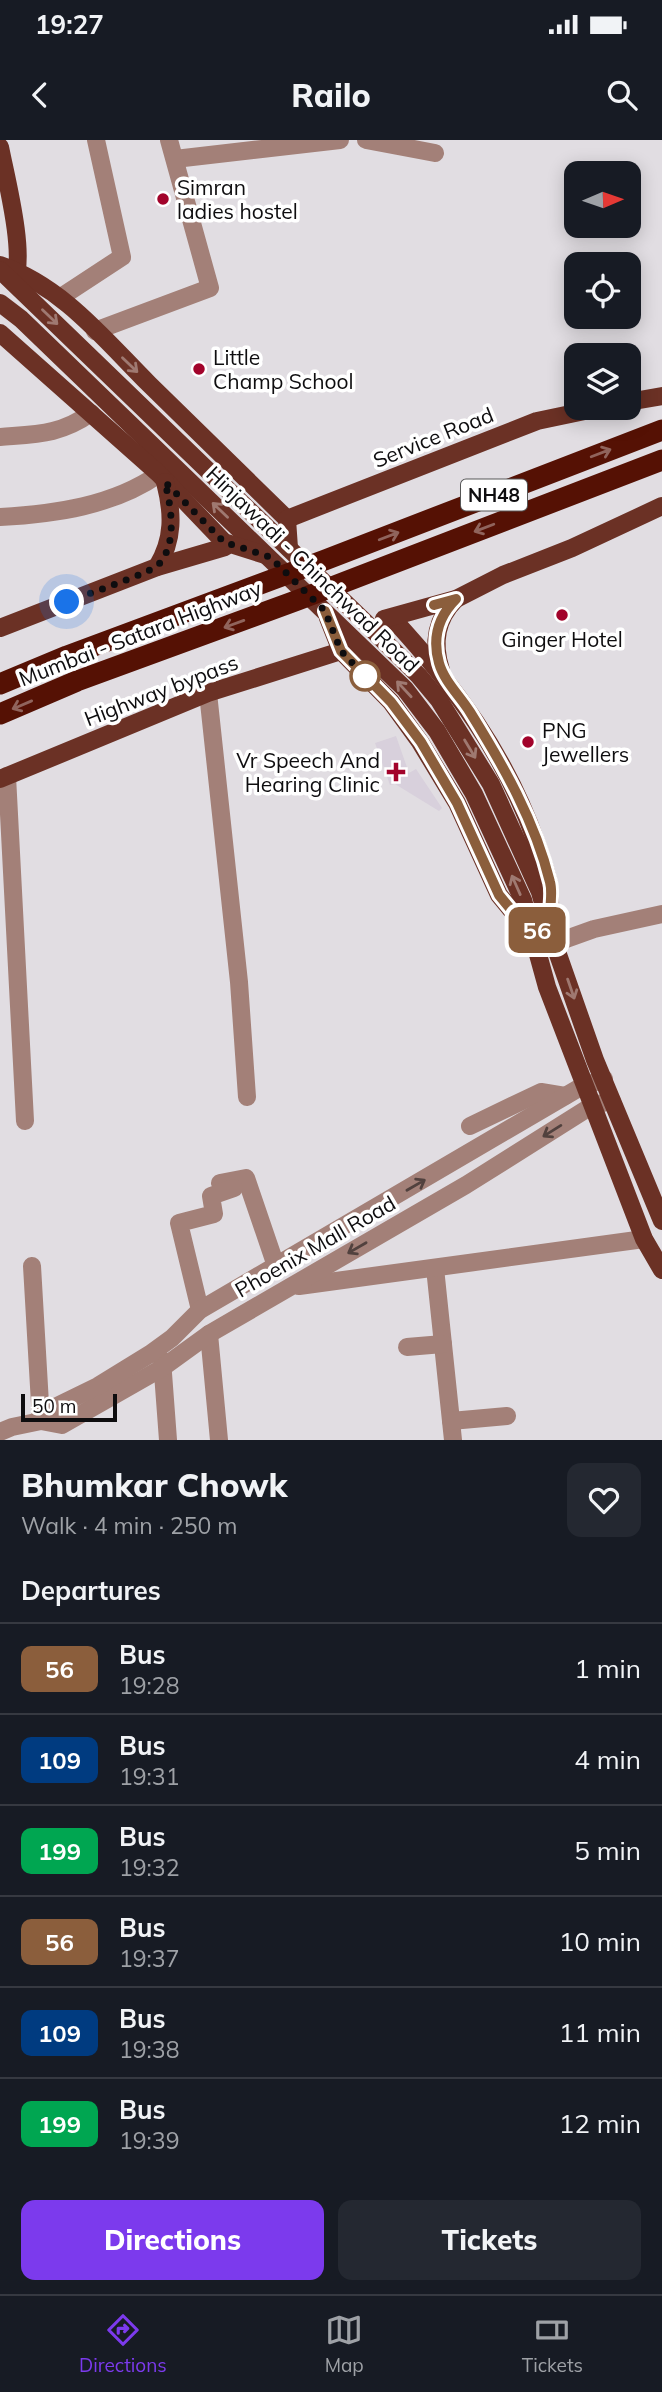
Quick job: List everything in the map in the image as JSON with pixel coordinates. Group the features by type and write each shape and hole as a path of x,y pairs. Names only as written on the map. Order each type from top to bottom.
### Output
{"highway":[{"name":"Mumbai - Satara Highway","path":"0,684 67,656 662,430"},
{"name":"Mumbai - Satara Highway","path":"0,714 77,681 298,600 662,460"}],"main road":[{"path":"0,147 15,226 8,272 61,297 287,519 289,548"},
{"name":"Hinjawadi - Chinchwad Road","path":"8,272 419,676 453,720 491,784 540,892 554,943 612,1101 662,1221"},
{"name":"Hinjawadi - Chinchwad Road","path":"0,303 21,319 405,689 437,731 474,794 523,900 547,987 644,1239 662,1270"},
{"path":"1,336 162,478 224,542 270,557"},
{"path":"641,400 662,396"},
{"name":"Service Road","path":"287,519 515,429 564,415"},
{"path":"157,567 165,553 171,531 170,503 162,478"},
{"path":"365,622 392,618 456,599 503,575 572,548 662,506"},
{"path":"0,628 157,567 225,547"},
{"path":"442,674 437,652 437,634 442,617 456,599"},
{"path":"325,611 341,651 391,702 421,742 457,803 499,895 534,942 549,920 551,885 526,813 483,734 442,674 392,618"},
{"name":"Highway bypass","path":"3,778 208,693 341,651"}],"street":[{"path":"61,297 122,257 96,140"},
{"path":"95,331 210,288 169,140"},
{"path":"174,159 340,140"},
{"path":"366,140 435,153"},
{"path":"0,437 52,433 76,424 91,413"},
{"path":"0,517 74,509 127,493 162,478"},
{"path":"208,693 239,982 247,1097"},
{"path":"3,778 25,1121"},
{"path":"534,942 554,943 594,929 662,914"},
{"name":"Phoenix Mall Road","path":"41,1421 57,1406 97,1386 167,1342 200,1310 565,1096 604,1079"},
{"path":"470,1126 541,1092 565,1096"},
{"name":"Phoenix Mall Road","path":"41,1421 62,1425 163,1368 209,1334 466,1185 593,1105 612,1101"},
{"path":"213,1185 246,1178 276,1266"},
{"path":"200,1310 179,1223 214,1214 211,1196 234,1188"},
{"path":"295,1284 308,1286 644,1239"},
{"path":"0,1432 41,1421 32,1266"},
{"path":"435,1268 453,1440"},
{"path":"209,1334 219,1440"},
{"path":"167,1342 163,1368 168,1440"},
{"path":"407,1347 443,1344"},
{"path":"451,1421 507,1416"}],"shaded area":[{"name":"Vr Speech And Hearing Clinic","path":"396,736 409,773 416,769 442,808 439,811 395,784 390,785 375,743"}],"bus line":[{"name":"56","path":"325,611 341,651 391,702 421,742 457,803 499,895 531,934 549,920 551,885 526,813 508,775 469,710 442,674 438,661 437,634 446,609 456,599 434,605"}],"place":[{"name":"Simran ladies hostel","path":"163,199"},
{"name":"Little Champ School","path":"199,369"},
{"name":"Ginger Hotel","path":"562,615"},
{"name":"PNG Jewellers","path":"528,742"},
{"name":"Vr Speech And Hearing Clinic","path":"396,772"}],"route":[{"path":"67,602 157,567 165,553 171,531 170,503 165,482 224,542 270,557 325,611 341,651 365,676"}]}
